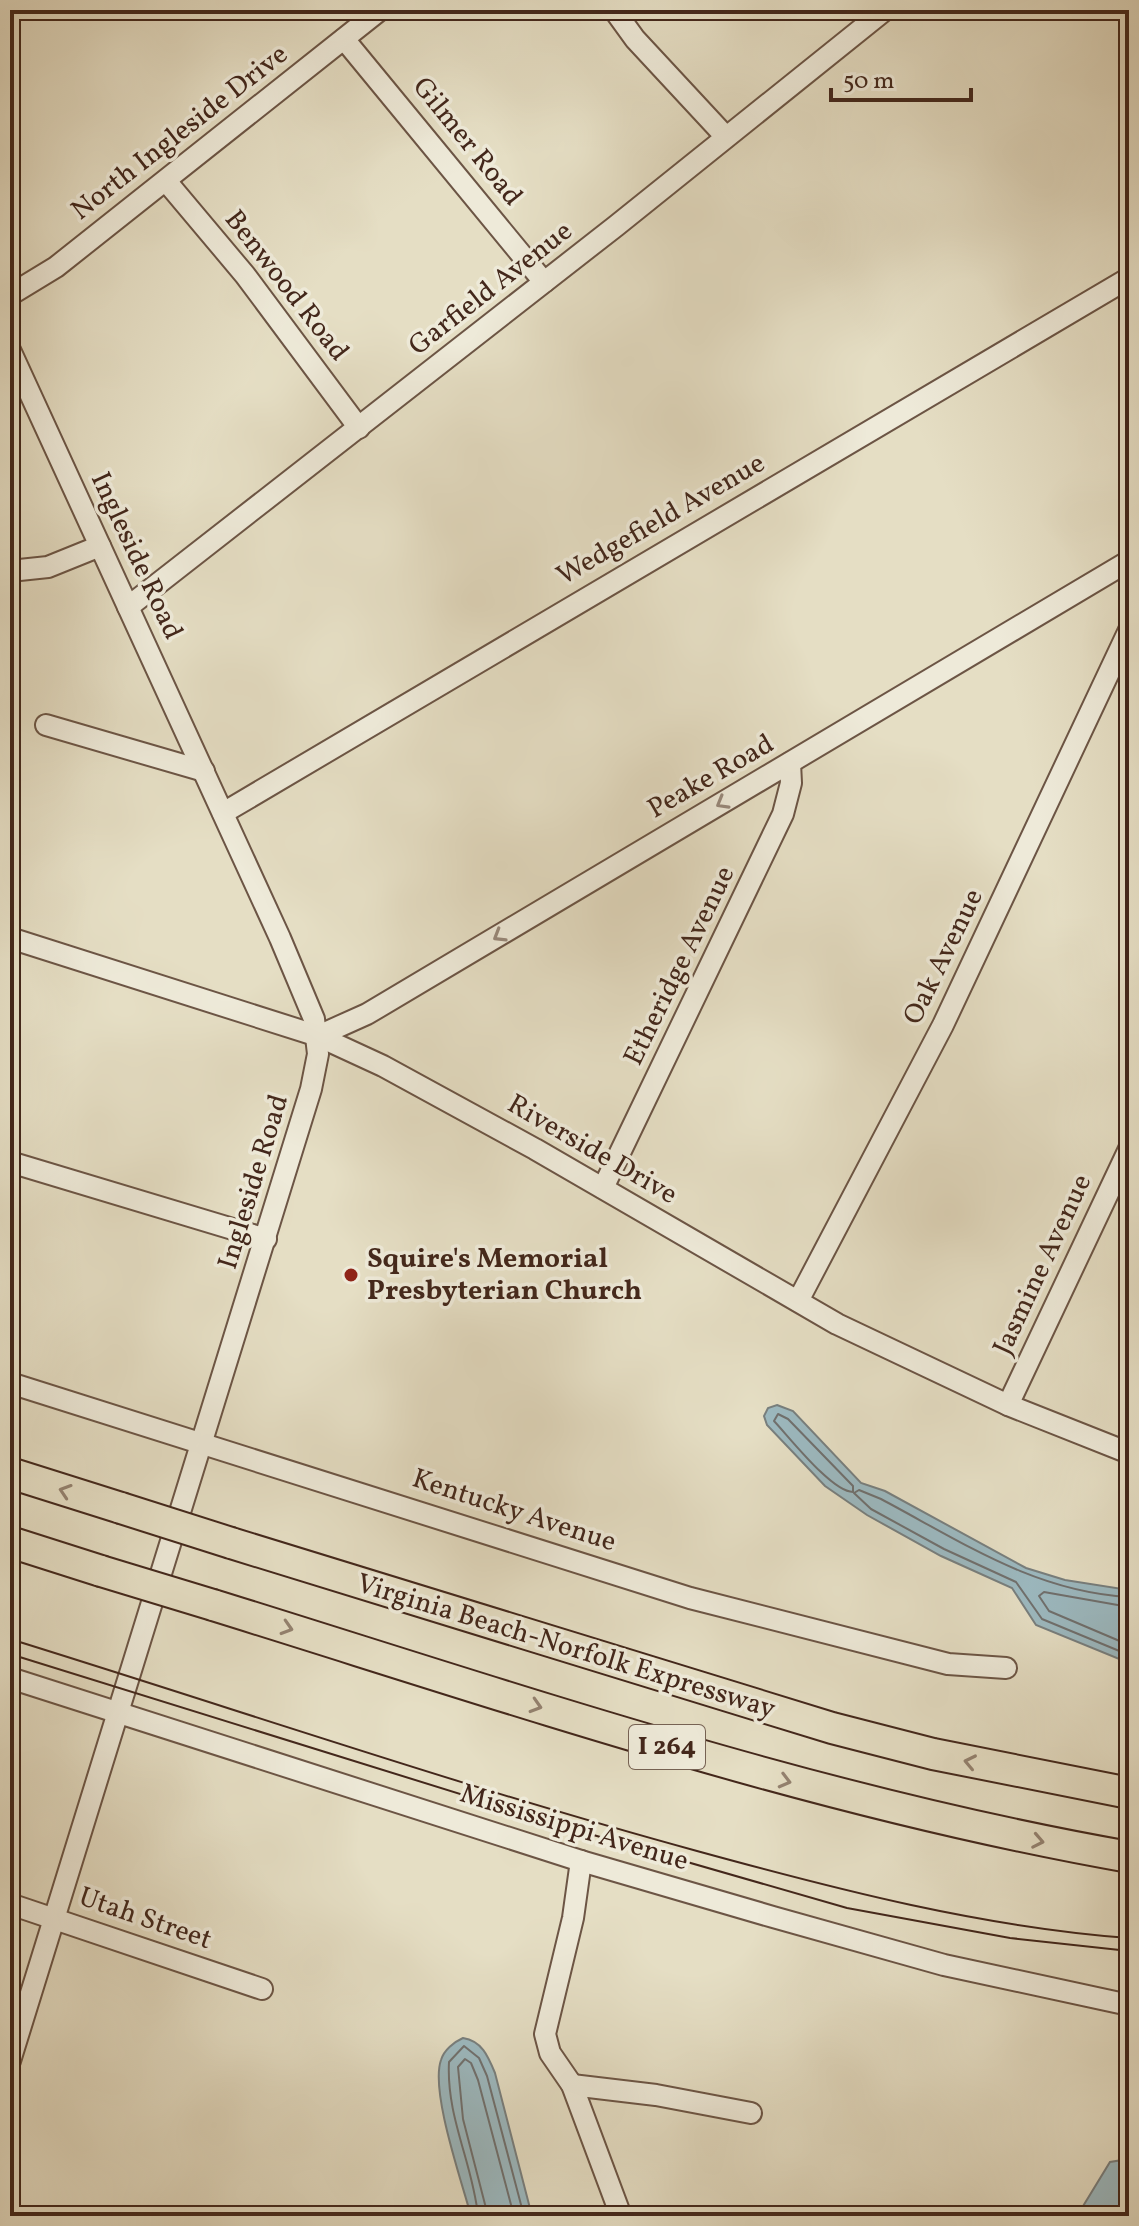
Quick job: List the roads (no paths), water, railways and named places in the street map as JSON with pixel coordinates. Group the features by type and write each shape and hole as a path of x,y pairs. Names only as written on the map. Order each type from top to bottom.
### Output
{"highway":[{"name":"Virginia Beach-Norfolk Expressway","path":"10,1473 832,1728 933,1754 1129,1793"},
{"name":"I 264","path":"10,1542 788,1782 954,1824 1129,1857"}],"street":[{"name":"North Ingleside Drive","path":"10,295 56,267 380,10"},
{"path":"614,10 635,39 726,137"},
{"name":"Garfield Avenue","path":"128,607 359,428 885,10"},
{"name":"Gilmer Road","path":"344,39 544,282"},
{"name":"Benwood Road","path":"166,181 245,275 359,428"},
{"name":"Wedgefield Avenue","path":"223,813 1129,278"},
{"name":"Ingleside Road","path":"10,350 286,952 318,1036 311,1089 266,1239 10,2061"},
{"path":"10,571 48,567 100,546"},
{"name":"Peake Road","path":"318,1036 367,1014 1129,561"},
{"name":"Oak Avenue","path":"798,1301 943,1025 1129,630"},
{"path":"46,725 204,771"},
{"name":"Etheridge Avenue","path":"603,1188 783,814 791,783 790,763"},
{"name":"Riverside Drive","path":"10,938 318,1036 383,1066 603,1188 837,1324 1008,1405 1129,1453"},
{"name":"Jasmine Avenue","path":"1008,1405 1129,1149"},
{"path":"10,1162 266,1239"},
{"name":"Kentucky Avenue","path":"10,1383 690,1598 948,1664 1006,1668"},
{"name":"Mississippi Avenue","path":"10,1678 581,1861 944,1965 1129,2005"},
{"path":"581,1861 573,1918 545,2034 550,2053 572,2085 621,2216"},
{"name":"Utah Street","path":"10,1904 262,1989"},
{"path":"572,2085 656,2095 751,2113"}],"water":[{"path":"777,1405 793,1411 861,1483 885,1491 1026,1568 1065,1580 1129,1590 1129,1663 1036,1625 1012,1588 941,1556 867,1515 825,1486 767,1425 764,1416 768,1408"},
{"path":"463,2038 480,2046 495,2073 532,2216 471,2216 443,2114 439,2074 444,2053"},
{"path":"1129,2159 1129,2216 1077,2216 1110,2162"}],"tram line":[{"path":"10,1639 524,1801 750,1865 857,1893 965,1916 1129,1938"},
{"path":"10,1654 576,1830 847,1908 1010,1938 1129,1951"}],"place":[{"name":"Squire's Memorial Presbyterian Church","path":"351,1275"}]}
